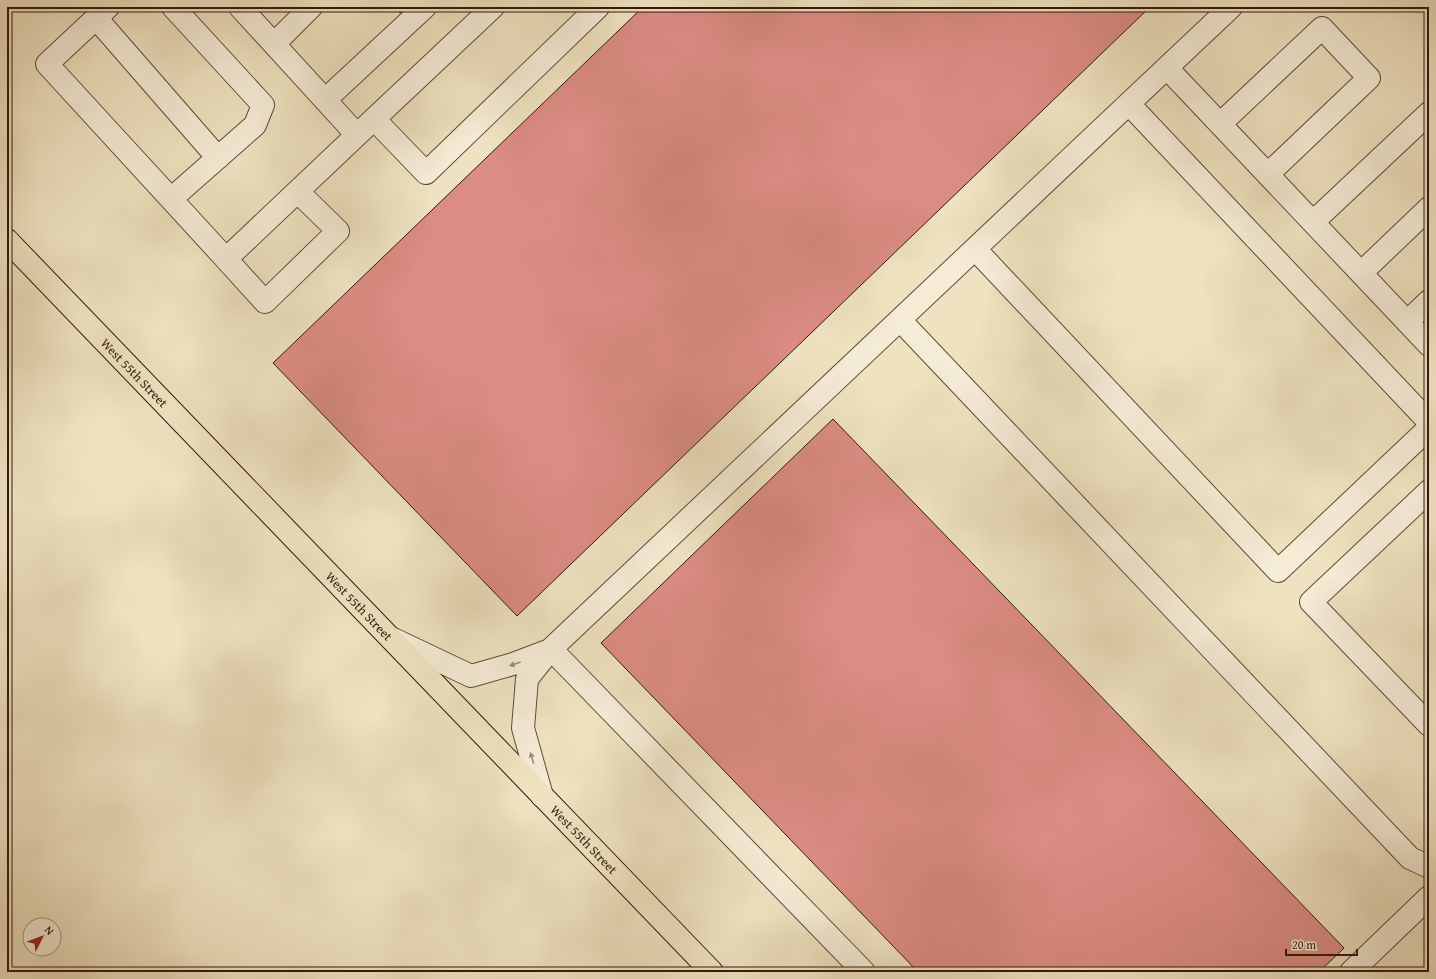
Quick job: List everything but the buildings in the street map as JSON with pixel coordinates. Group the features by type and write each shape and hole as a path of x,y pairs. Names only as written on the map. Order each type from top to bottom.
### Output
{"main road":[{"name":"West 55th Street","path":"7,240 712,972"}],"lane":[{"path":"171,199 255,124 263,105 173,7"},
{"path":"240,7 357,135"},
{"path":"274,44 312,7"},
{"path":"325,100 425,7"},
{"path":"226,259 493,7"},
{"path":"374,119 426,173 598,7"},
{"path":"542,796 523,728 527,679 551,649 1231,7"},
{"path":"218,158 102,13 47,64 265,302 338,231 298,192"},
{"path":"1220,124 1322,28 1370,78 1268,174"},
{"path":"1167,68 1429,344"},
{"path":"1129,104 1429,422"},
{"path":"1313,222 1429,113"},
{"path":"1361,273 1429,208"},
{"path":"975,249 1278,571 1429,428"},
{"path":"1408,322 1429,301"},
{"path":"900,320 1410,858 1429,867"},
{"path":"1429,490 1311,602 1429,725"},
{"path":"389,637 471,676 513,664 551,649"},
{"path":"551,649 864,972"},
{"path":"1351,972 1429,897"}]}
